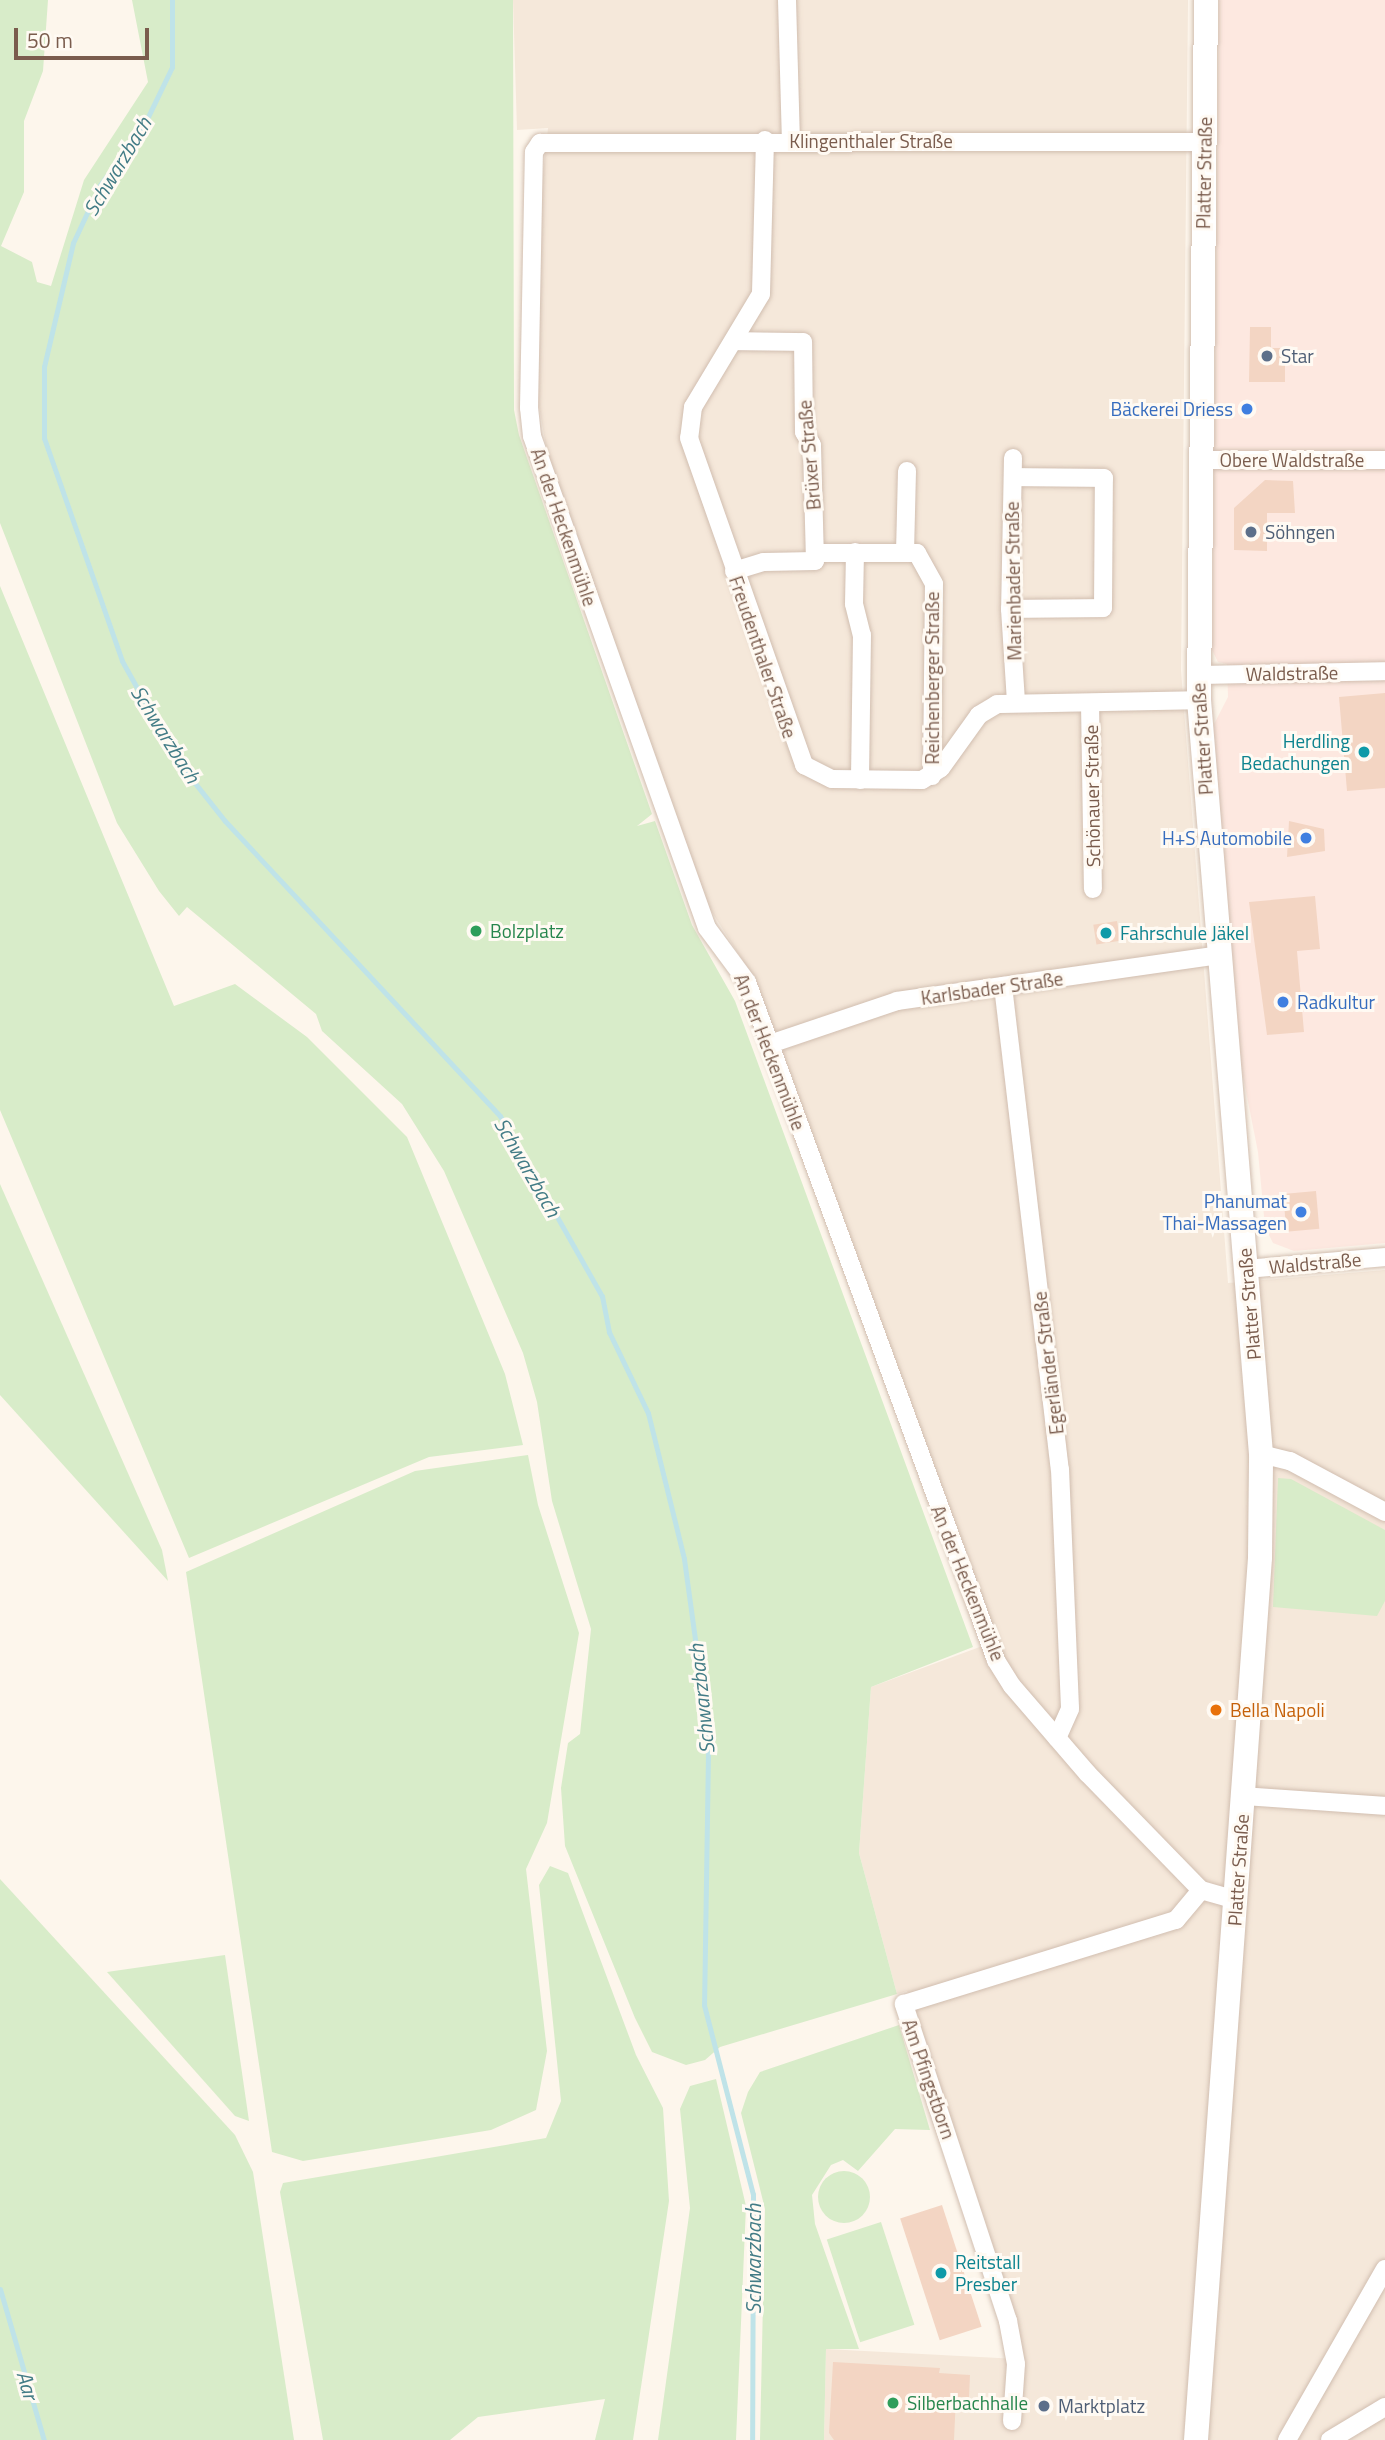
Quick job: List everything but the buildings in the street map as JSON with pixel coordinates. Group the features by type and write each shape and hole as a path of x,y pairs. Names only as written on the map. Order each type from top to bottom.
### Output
{"main road":[{"name":"Platter Straße","path":"1196,2440 1243,1796 1261,1454 1199,687 1206,0"}],"street":[{"path":"787,0 791,140"},
{"name":"Klingenthaler Straße","path":"540,143 765,140 1204,142"},
{"name":"Freudenthaler Straße","path":"765,140 765,270 761,294 693,407 689,438 798,757 817,776 860,780 932,776"},
{"name":"An der Heckenmühle","path":"540,143 534,152 532,436 707,928 747,982 996,1660 1057,1738 1201,1890"},
{"name":"Brüxer Straße","path":"734,341 803,342 804,432 812,445 815,553"},
{"name":"Marienbader Straße","path":"1013,458 1010,609 1016,704"},
{"name":"Obere Waldstraße","path":"1200,460 1385,460"},
{"path":"734,570 764,562 815,561 815,553 905,553 907,471"},
{"path":"1010,609 1103,608 1104,478 1013,477"},
{"path":"855,552 854,604 862,635 860,780"},
{"name":"Reichenberger Straße","path":"905,553 917,553 934,584 932,776"},
{"name":"Waldstraße","path":"1199,687 1385,671"},
{"path":"932,776 979,715 997,704 1090,703 1199,687"},
{"name":"Schönauer Straße","path":"1090,703 1093,890"},
{"name":"Karlsbader Straße","path":"770,1044 877,1006 1219,955"},
{"name":"Egerländer Straße","path":"1003,986 1060,1469 1070,1709 1057,1738"},
{"name":"Waldstraße","path":"1246,1269 1385,1256"},
{"path":"1261,1454 1290,1461 1385,1512"},
{"path":"1243,1796 1385,1806"},
{"path":"1201,1890 1236,1900"},
{"name":"Am Pfingstborn","path":"1012,2421 1016,2364 1008,2321 904,2004 1176,1920 1201,1890"},
{"path":"1287,2440 1385,2269"},
{"path":"1330,2440 1385,2407"}],"shaded area":[{"path":"513,0 1188,0 1181,670 1228,1283 1385,1270 1385,2440 824,2440 826,2349 1020,2359 907,1991 897,1994 859,1853 871,1687 996,1641 755,980 710,909 547,452 538,400 541,194 548,128 517,130"},
{"path":"1219,0 1385,0 1385,1243 1294,1251 1273,1243 1265,1227 1258,1152 1238,1051 1212,728 1228,697 1227,664 1218,662 1212,650"}],"green space":[{"path":"0,0 48,0 43,71 24,121 24,192 1,246 32,262 37,282 51,286 84,180 148,82 132,0 513,0 514,410 519,435 652,814 637,826 655,821 692,925 735,1001 973,1647 871,1687 859,1853 897,1994 720,2047 705,2060 686,2065 652,2052 635,2018 565,1846 561,1788 568,1743 580,1734 591,1629 552,1501 537,1402 523,1353 444,1171 402,1104 322,1031 316,1014 187,907 179,916 159,891 117,823 0,523"},
{"path":"0,586 174,1006 235,984 307,1037 407,1137 505,1374 523,1445 429,1457 189,1558 0,1110"},
{"path":"0,1184 162,1550 168,1581 0,1395"},
{"path":"528,1455 538,1505 579,1633 547,1823 526,1869 547,2051 536,2110 491,2130 303,2161 272,2152 186,1572 415,1471"},
{"path":"1278,1478 1291,1479 1385,1530 1385,1601 1377,1616 1273,1607"},
{"path":"550,1866 568,1873 636,2055 663,2108 669,2201 633,2440 595,2440 605,2399 478,2417 450,2440 323,2440 280,2192 283,2183 546,2138 561,2101 539,1885"},
{"path":"0,1879 235,2135 253,2172 294,2440 0,2440"},
{"path":"225,1955 249,2121 235,2116 107,1972"},
{"path":"899,2025 930,2130 895,2129 858,2171 843,2160 831,2165 812,2195 815,2224 859,2349 826,2349 824,2440 760,2440 765,2209 741,2113 748,2092 760,2072"},
{"path":"716,2079 746,2206 736,2440 658,2440 690,2208 680,2109 690,2086"},
{"path":"844,2171 854,2173 862,2179 868,2187 868,2207 862,2215 854,2221 844,2223 834,2221 826,2215 820,2207 818,2197 820,2187 826,2179 834,2173"},
{"path":"881,2222 914,2325 860,2342 827,2240"}],"waterway":[{"name":"Schwarzbach","path":"172,0 172,67 144,125 100,185 73,243 44,367 44,438 122,661 179,763 225,821 500,1116 602,1296 609,1332 648,1413 684,1559 703,1697 708,1754 704,2005 753,2194 752,2440"},
{"name":"Aar","path":"0,2289 44,2440"}],"place":[{"name":"Star","path":"1267,356"},
{"name":"Bäckerei Driess","path":"1247,409"},
{"name":"Söhngen","path":"1251,532"},
{"name":"Herdling Bedachungen","path":"1364,752"},
{"name":"H+S Automobile","path":"1306,838"},
{"name":"Bolzplatz","path":"476,931"},
{"name":"Fahrschule Jäkel","path":"1106,933"},
{"name":"Radkultur","path":"1283,1002"},
{"name":"Phanumat Thai-Massagen","path":"1301,1212"},
{"name":"Bella Napoli","path":"1216,1710"},
{"name":"Reitstall Presber","path":"941,2273"},
{"name":"Silberbachhalle","path":"893,2403"},
{"name":"Marktplatz","path":"1044,2406"}]}
